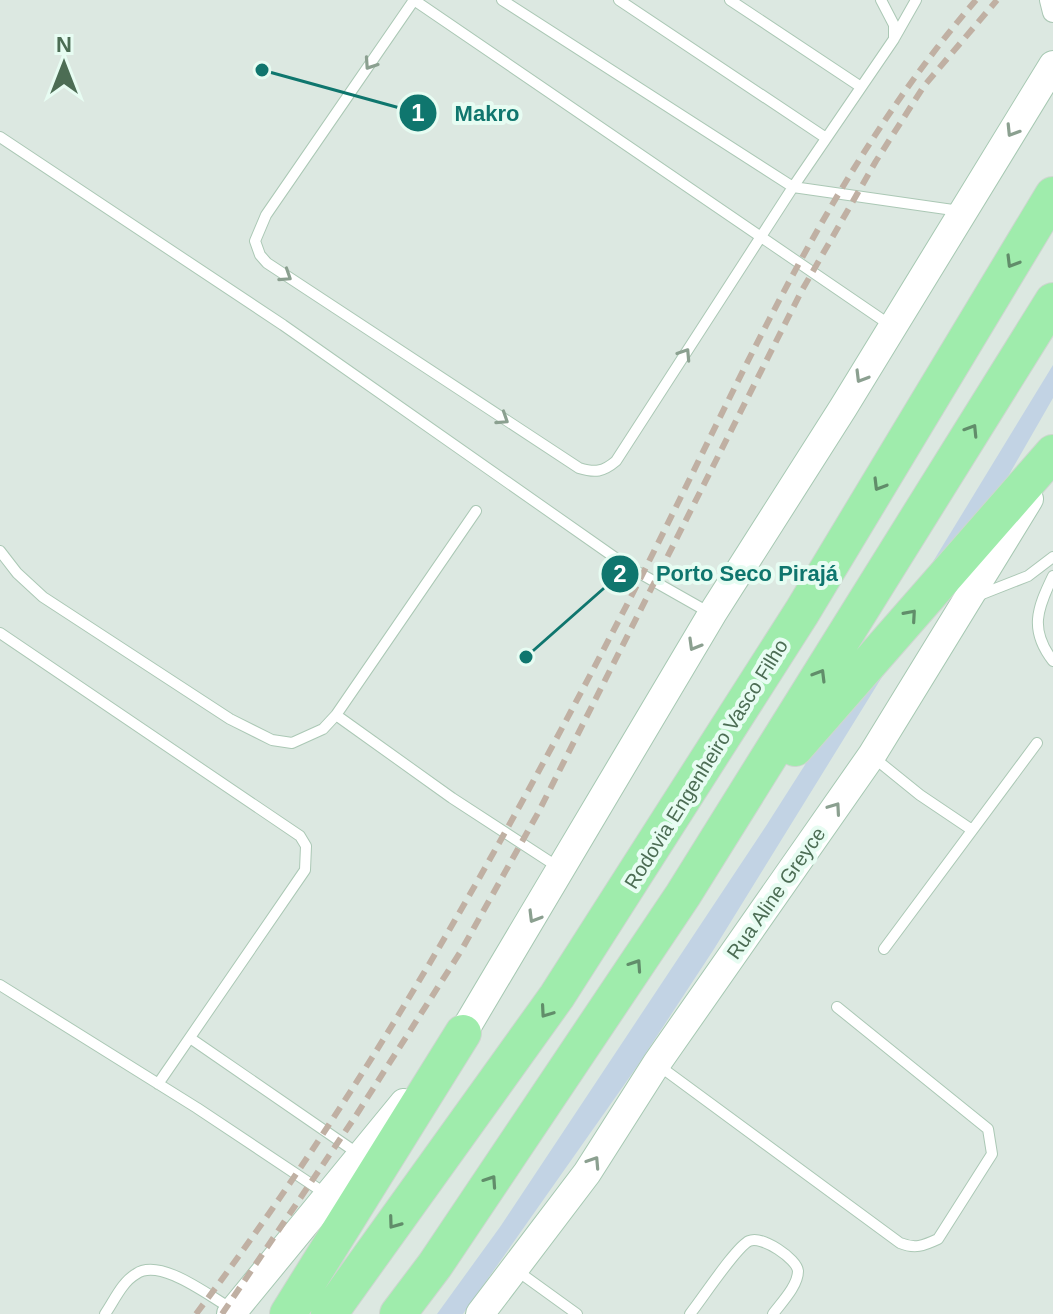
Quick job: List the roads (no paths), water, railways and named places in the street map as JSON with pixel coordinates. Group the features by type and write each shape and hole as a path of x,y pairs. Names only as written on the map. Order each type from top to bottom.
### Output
{"highway":[{"name":"Rodovia Engenheiro Vasco Filho","path":"329,1314 557,996 802,612 1053,195"},
{"path":"398,1314 452,1240 730,822 1053,301"},
{"path":"730,822 1053,453"},
{"path":"288,1314 463,1033"}],"main road":[{"path":"232,1312 463,1033 712,614 1053,65"},
{"name":"Rua Aline Greyce","path":"480,1314 587,1173 657,1063 872,755 1053,459"}],"street":[{"path":"1050,0 1053,12"}],"lane":[{"path":"892,326 762,235 414,0 258,230 255,241 267,263 579,468 594,473 606,470 616,461 762,235 793,187 894,39 916,0"},
{"path":"502,0 793,187 962,211"},
{"path":"619,0 826,138"},
{"path":"730,0 861,87"},
{"path":"881,0 894,25 894,39"},
{"path":"0,137 283,325 627,566 712,614"},
{"path":"0,551 17,573 43,597 230,719 272,740 292,743 323,729 336,715 476,511"},
{"path":"967,600 1028,576 1053,557"},
{"path":"1053,576 1041,602 1036,630 1043,648 1053,661"},
{"path":"0,633 300,836 306,846 305,870 158,1084"},
{"path":"336,715 452,798 562,870"},
{"path":"884,949 1037,743"},
{"path":"872,755 920,795 972,830"},
{"path":"0,985 327,1195"},
{"path":"657,1063 900,1243 910,1247 923,1246 938,1239 992,1154 988,1129 837,1007"},
{"path":"190,1038 361,1155"},
{"path":"690,1314 743,1246 756,1239 765,1241 796,1263 798,1269 796,1281 773,1314"},
{"path":"105,1314 128,1281 137,1272 150,1268 164,1270 232,1312"},
{"path":"515,1269 577,1314"}],"railway":[{"path":"196,1314 314,1148 423,975 573,708 780,298 823,220 920,70 976,0"},
{"path":"222,1314 355,1117 461,951 538,813 801,292 876,161 924,86 997,0"}],"place":[{"name":"Makro","path":"262,70"},
{"name":"Porto Seco Pirajá","path":"526,657"}]}
